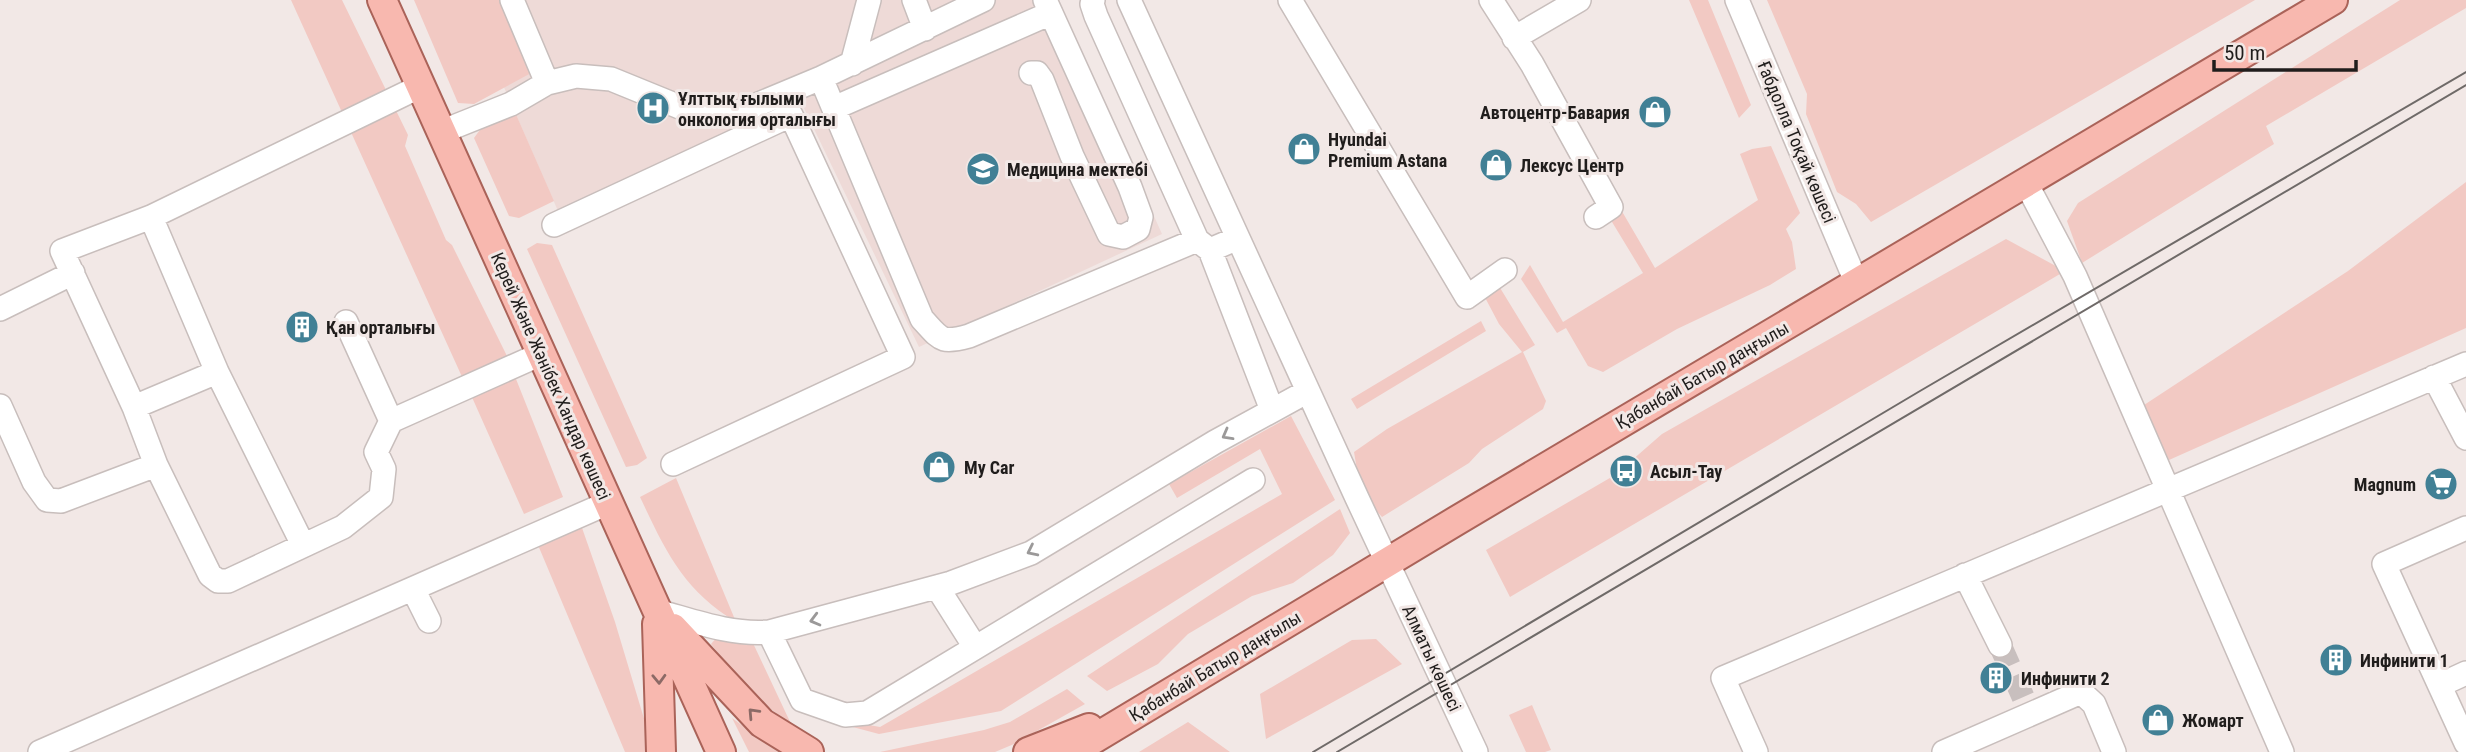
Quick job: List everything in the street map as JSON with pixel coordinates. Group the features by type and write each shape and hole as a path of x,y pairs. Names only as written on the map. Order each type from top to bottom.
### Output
{"main road":[{"name":"Керей Және Жәнібек Хандар көшесі","path":"382,0 720,752"},
{"name":"Қабанбай Батыр даңғылы","path":"1072,752 2333,0"},
{"path":"657,611 661,752"},
{"path":"657,611 762,723 809,752"},
{"path":"1028,752 1151,705"}],"street":[{"path":"512,0 547,83"},
{"path":"852,64 869,0"},
{"path":"914,0 925,29"},
{"path":"441,132 511,103 547,83 576,76 611,79 692,112 714,116 742,111 852,64 983,0"},
{"path":"1093,0 1096,16 1203,245 1272,411"},
{"name":"Алматы көшесі","path":"1129,0 1476,752"},
{"path":"1290,0 1467,297 1505,270"},
{"path":"1491,0 1532,64 1611,208"},
{"path":"1514,38 1579,0"},
{"name":"Ғабдолла Тоқай көшесі","path":"1737,0 1857,284"},
{"path":"834,108 1048,6 1141,217 1138,229 1123,237 1109,234"},
{"path":"1031,73 1037,74 1042,80 1072,156 1109,234 1122,250 1140,264"},
{"path":"821,78 922,319 940,338 951,341 969,336 1140,264 1203,245 1238,238"},
{"path":"421,86 151,217 62,251 134,407 156,465 210,575 218,581 228,581 344,527 381,497 384,469 376,452 391,421 541,354"},
{"path":"554,225 792,115 903,357 673,464"},
{"path":"2026,183 2075,276 2282,752"},
{"path":"151,217 217,372 303,545"},
{"path":"0,309 73,273"},
{"path":"346,322 391,421"},
{"path":"1756,752 1723,678 2466,363"},
{"path":"134,407 217,372"},
{"path":"2434,377 2466,438"},
{"path":"657,611 749,634 769,632 937,587 1031,553 1216,442 1308,391"},
{"path":"0,406 34,482 47,500 61,501 156,465"},
{"path":"769,632 802,700 845,715 867,713 1253,480"},
{"path":"40,752 608,503"},
{"path":"2466,528 2385,564 2466,743"},
{"path":"1965,575 2000,645"},
{"path":"937,587 975,647"},
{"path":"413,589 429,621"},
{"path":"2440,685 2466,673"},
{"path":"1944,752 2027,706 2081,692 2094,704 2114,752"}],"shaded area":[{"path":"291,0 342,0 408,135 405,146 446,240 452,245 507,356 463,379"},
{"path":"414,0 502,0 533,72 474,104 458,103"},
{"path":"466,0 1057,0 1162,234 919,347 802,104 558,211"},
{"path":"1689,0 1708,0 1751,105 1739,118"},
{"path":"1767,0 2255,0 1871,222 1856,204 1837,192 1806,114 1807,94"},
{"path":"2400,0 2466,0 2466,8 2266,126 2274,144 2082,263 2067,221 2078,203"},
{"path":"515,112 554,201 519,218 509,216 474,138 482,127"},
{"path":"1771,146 1800,213 1786,229 1792,242 1796,269 1770,285 1677,329 1603,372 1588,366 1566,328 1557,333 1521,279 1530,265 1563,322 1643,273 1609,217 1620,208 1655,268 1758,200 1740,154"},
{"path":"2466,182 2466,328 2169,460 2141,407 2348,271"},
{"path":"2006,239 2065,271 1510,597 1486,550 1615,475 1662,434"},
{"path":"537,243 552,245 647,458 637,465 626,467 527,249"},
{"path":"1494,278 1535,345 1523,352 1546,401 1543,409 1482,449 1469,463 1382,517 1361,494 1354,452 1387,429 1522,352 1499,324 1480,288"},
{"path":"1481,321 1486,331 1357,409 1351,399"},
{"path":"516,379 563,497 524,514 471,395"},
{"path":"1291,416 1335,500 1001,711 879,734 849,726 852,722 880,727 1282,494 1260,449 1177,498 1169,484"},
{"path":"676,478 736,622 718,610 689,582 667,551 640,497"},
{"path":"1340,509 1350,533 1333,555 1293,583 1252,596 1188,634 1158,664 1107,691 1087,676"},
{"path":"581,525 615,622 651,742 649,752 625,752 538,545"},
{"path":"718,636 752,641 792,726 746,689 711,644"},
{"path":"1376,639 1402,664 1266,739 1260,694 1352,640"},
{"path":"1067,689 1085,704 995,752 880,752 1010,722"},
{"path":"1532,705 1551,750 1526,752 1509,715"},
{"path":"732,718 776,750 780,752 749,752"},
{"path":"1188,722 1230,752 1139,752"}],"tunnel":[{"path":"2000,645 2024,699"}],"tram line":[{"path":"1313,752 1920,391 2466,72"},
{"path":"1337,752 2466,85"}],"place":[{"name":"Ұлттық ғылыми онкология орталығы","path":"653,108"},
{"name":"Автоцентр-Бавария","path":"1655,112"},
{"name":"Hyundai Premium Astana","path":"1304,149"},
{"name":"Лексус Центр","path":"1496,165"},
{"name":"Медицина мектебі","path":"983,169"},
{"name":"Қан орталығы","path":"302,327"},
{"name":"My Car","path":"939,467"},
{"name":"Асыл-Тау","path":"1626,471"},
{"name":"Magnum","path":"2441,484"},
{"name":"Инфинити 1","path":"2336,660"},
{"name":"Инфинити 2","path":"1996,678"},
{"name":"Жомарт","path":"2158,720"}]}
